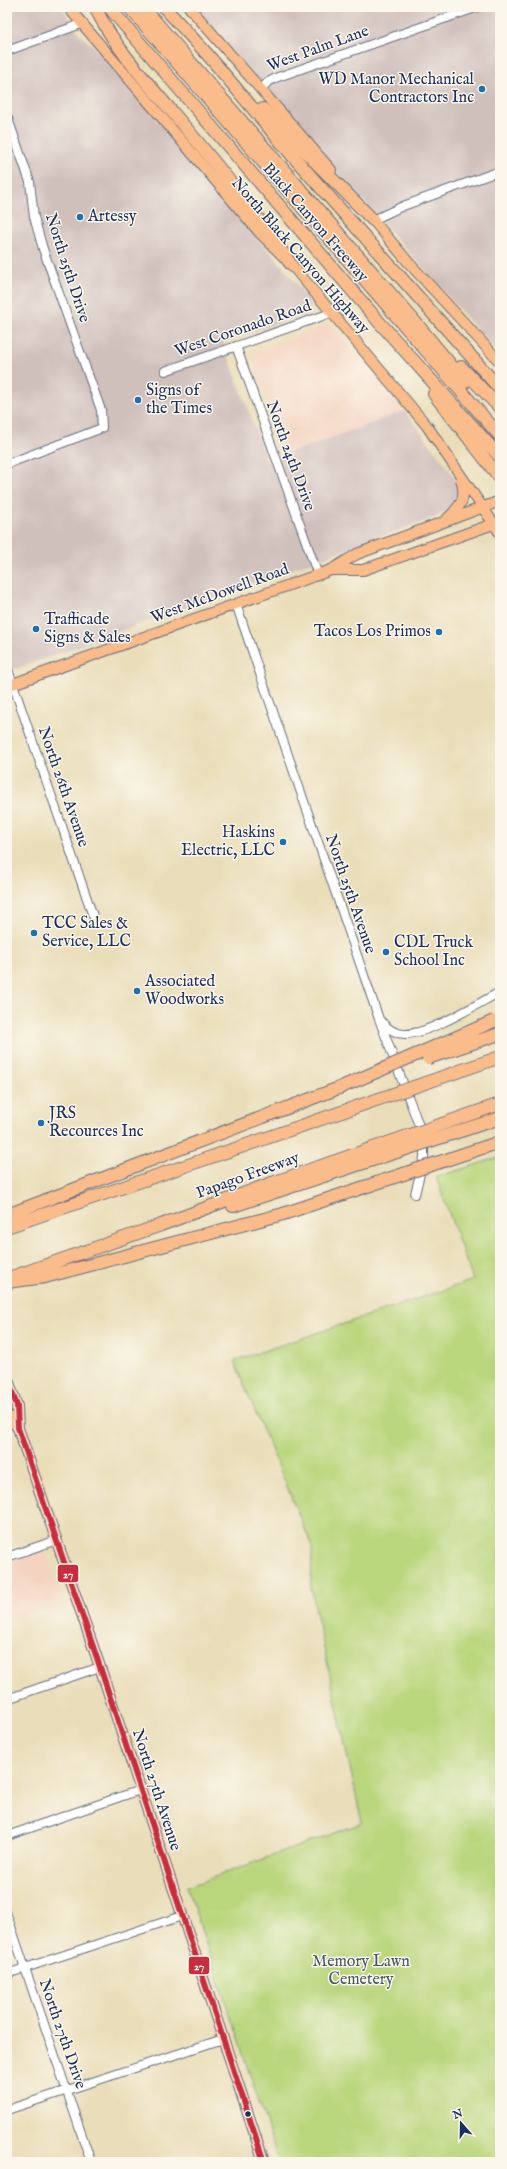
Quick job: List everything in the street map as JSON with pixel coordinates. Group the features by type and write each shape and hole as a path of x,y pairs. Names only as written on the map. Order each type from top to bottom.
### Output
{"highway":[{"path":"95,7 103,22 125,53 266,228 290,263"},
{"name":"Black Canyon Freeway","path":"109,7 380,323 500,457"},
{"path":"129,7 500,436"},
{"name":"Black Canyon Freeway","path":"143,7 416,323 500,425"},
{"path":"164,7 208,55 373,220"},
{"path":"208,55 291,154 500,389"},
{"path":"380,323 500,478"},
{"path":"416,323 500,408"},
{"path":"339,1088 497,1019"},
{"path":"7,1215 250,1120 339,1088 500,1034"},
{"name":"Papago Freeway","path":"7,1227 500,1057"},
{"name":"Papago Freeway","path":"7,1278 274,1187 500,1104"},
{"path":"274,1187 500,1118"},
{"path":"7,1282 45,1277 283,1214 500,1142"}],"main road":[{"name":"North Black Canyon Highway","path":"68,7 260,233 290,263 427,426 483,508 497,522 500,532"},
{"path":"189,7 409,263 500,362"},
{"path":"445,522 459,507 464,498 464,490 458,470"},
{"name":"West McDowell Road","path":"10,685 318,575 331,570 357,554 500,502"},
{"name":"West McDowell Road","path":"331,570 362,570 497,522"},
{"name":"North 27th Avenue","path":"7,1377 16,1406 18,1428 100,1667 264,2162"},
{"name":"North 27th Avenue","path":"7,1415 18,1428"}],"street":[{"name":"West Palm Lane","path":"261,89 268,82 278,77 478,7"},
{"path":"7,52 81,24"},
{"name":"North 25th Drive","path":"7,116 30,182 34,217 43,249 101,410 102,428 7,464"},
{"path":"373,220 403,206 500,171"},
{"name":"West Coronado Road","path":"165,371 331,313"},
{"name":"North 24th Drive","path":"236,346 318,575"},
{"name":"North 25th Avenue","path":"236,604 379,1019 424,1139 424,1158 415,1194"},
{"name":"North 26th Avenue","path":"7,667 10,685 92,916"},
{"path":"379,1019 393,1032 411,1034 425,1030 500,992"},
{"path":"7,1558 57,1540"},
{"path":"7,1700 100,1667"},
{"path":"7,1836 140,1790"},
{"name":"North 27th Drive","path":"7,1915 91,2162"},
{"path":"7,1974 182,1916"},
{"path":"7,2110 223,2039"}],"shaded area":[{"path":"7,7 62,7 80,35 96,48 309,298 311,308 307,313 223,342 267,461 405,411 457,480 457,496 450,509 433,518 7,672"},
{"path":"194,7 500,7 500,355 315,146"},
{"path":"331,323 405,411 285,455 251,356 254,352"},
{"path":"40,1551 47,1554 63,1601 7,1619 7,1563"}],"green space":[{"name":"Memory Lawn Cemetery","path":"500,1157 500,2162 279,2162 187,1887 362,1823 311,1588 312,1546 234,1361 473,1280 436,1177"}],"transit line":[{"name":"27","path":"7,1377 17,1406 18,1428 100,1667 264,2162"}],"place":[{"name":"WD Manor Mechanical Contractors Inc","path":"482,89"},
{"name":"Artessy","path":"80,217"},
{"name":"Signs of the Times","path":"138,400"},
{"name":"Trafficade Signs & Sales","path":"36,629"},
{"name":"Tacos Los Primos","path":"439,632"},
{"name":"Haskins Electric, LLC","path":"283,842"},
{"name":"TCC Sales & Service, LLC","path":"34,933"},
{"name":"CDL Truck School Inc","path":"386,952"},
{"name":"Associated Woodworks","path":"137,991"},
{"name":"JRS Recources Inc","path":"41,1123"}]}
